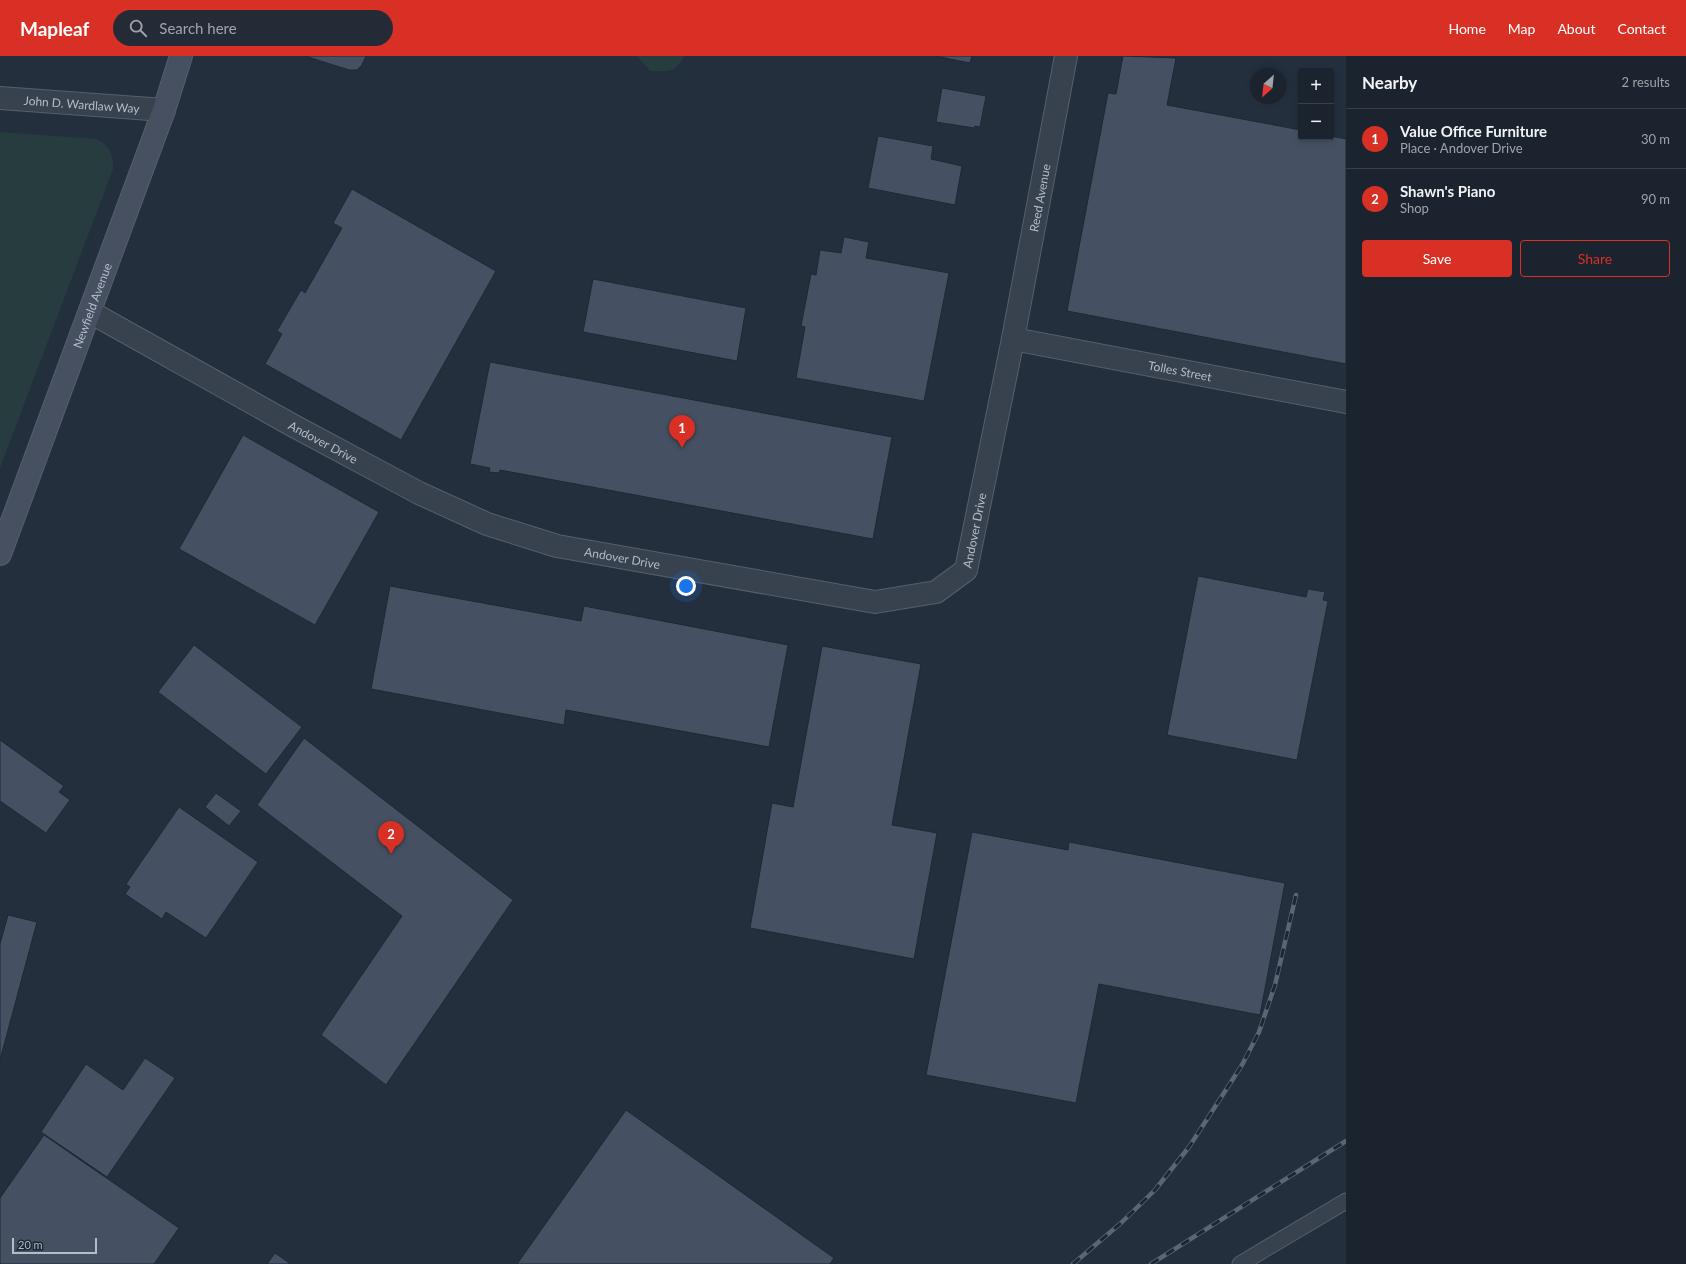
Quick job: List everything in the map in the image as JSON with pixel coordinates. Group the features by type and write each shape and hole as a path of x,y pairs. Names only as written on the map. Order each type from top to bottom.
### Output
{"street":[{"name":"Newfield Avenue","path":"0,554 164,110 182,56"},
{"name":"Reed Avenue","path":"1013,339 1066,56"},
{"name":"John D. Wardlaw Way","path":"0,98 164,110"},
{"name":"Andover Drive","path":"90,312 419,493 487,524 557,546 875,602 936,592 966,570 1013,339"},
{"name":"Tolles Street","path":"1013,339 1346,402"}],"lane":[{"path":"1240,1264 1346,1200"}],"green space":[{"path":"637,56 684,56 681,62 674,69 666,71 650,71"},
{"path":"0,132 97,139 105,144 110,151 113,160 113,169 0,468"}],"building":[{"path":"305,56 366,56 362,65 357,70 349,70"},
{"path":"935,56 972,56 970,63"},
{"path":"1123,56 1176,58 1167,105 1298,129 1298,140 1334,140 1334,137 1346,139 1346,364 1067,311 1108,93 1116,94"},
{"path":"942,88 986,96 980,127 975,126 974,128 936,122"},
{"path":"878,136 933,146 931,159 962,166 955,205 868,188"},
{"path":"352,189 496,271 401,440 265,364 282,334 277,331 301,290 305,293 342,228 333,223"},
{"path":"844,237 869,242 866,258 949,273 924,401 796,378 805,327 801,326 811,274 816,275 820,250 841,253"},
{"path":"593,279 746,308 737,361 583,332"},
{"path":"490,362 892,437 873,539 500,470 499,473 489,472 490,468 470,464"},
{"path":"243,435 379,512 315,625 179,549"},
{"path":"1198,576 1306,597 1308,589 1325,592 1323,600 1328,601 1297,760 1167,735"},
{"path":"390,586 581,621 584,606 788,645 769,747 566,710 564,725 371,689"},
{"path":"194,645 302,727 266,774 158,692"},
{"path":"822,646 921,664 892,825 937,833 914,959 750,928 772,803 793,807"},
{"path":"304,738 513,900 386,1085 321,1035 402,916 257,805"},
{"path":"0,740 64,786 59,792 70,800 46,833 0,801"},
{"path":"216,793 241,811 229,826 205,807"},
{"path":"179,807 258,862 206,938 166,912 162,919 125,894 130,887 126,884"},
{"path":"972,832 1068,850 1069,842 1285,883 1260,1015 1099,984 1076,1103 926,1075"},
{"path":"8,915 37,922 0,1060 0,944"},
{"path":"145,1058 175,1078 107,1177 41,1132 86,1064 123,1090"},
{"path":"626,1110 834,1258 830,1264 517,1264"},
{"path":"44,1135 179,1228 154,1264 0,1264 0,1198"},
{"path":"275,1253 291,1264 267,1264"}],"railway":[{"path":"1073,1264 1121,1223 1155,1190 1189,1147 1242,1065 1259,1032 1275,985 1296,895"},
{"path":"1151,1264 1346,1141"}],"place":[{"name":"Value Office Furniture","path":"682,448"},
{"name":"Shawn's Piano","path":"391,854"}]}
